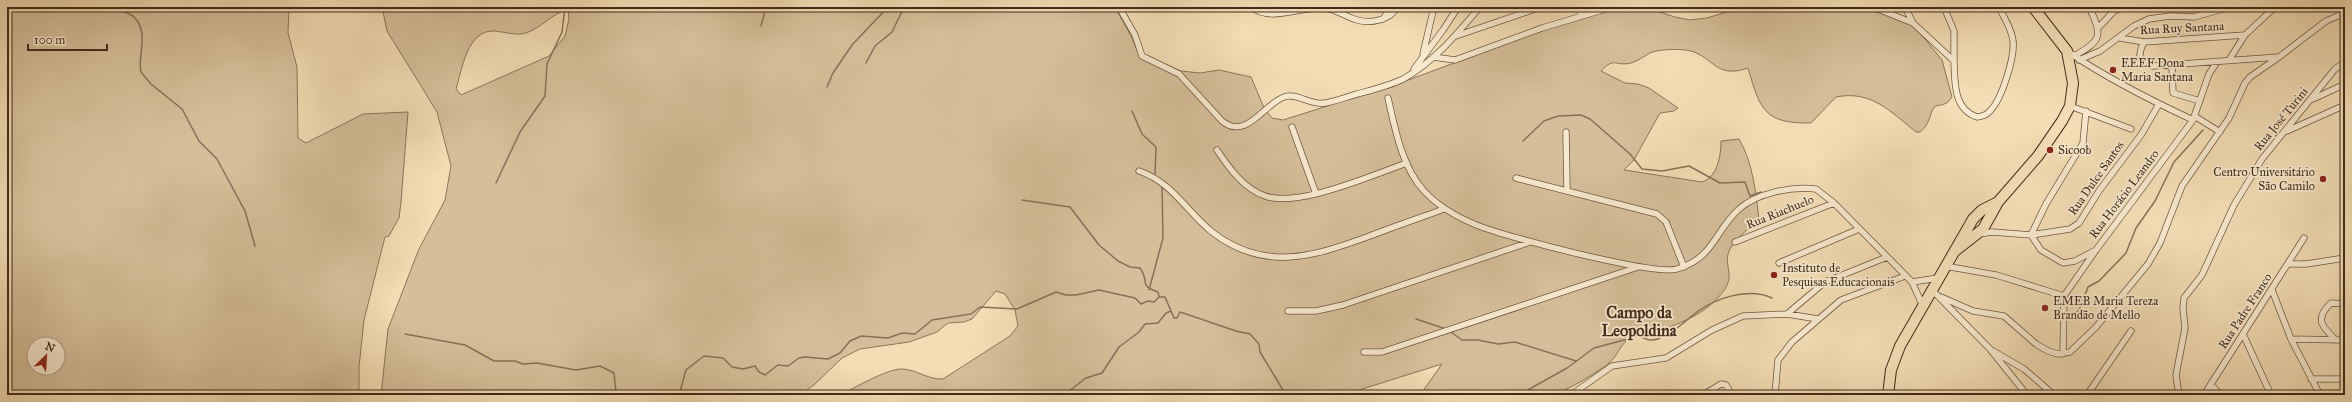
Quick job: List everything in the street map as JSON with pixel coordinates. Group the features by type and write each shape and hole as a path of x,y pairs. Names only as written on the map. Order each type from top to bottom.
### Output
{"highway":[{"path":"1955,251 1978,234 1987,223 1998,202 2038,156 2062,121 2070,106 2073,83 2070,54 2033,7"},
{"path":"1888,395 1891,370 1895,357 1922,304 1955,251 1969,224 1976,216 1998,202"}],"street":[{"path":"1119,7 1135,35 1142,56 1179,74 1226,125 1239,127 1246,124 1280,99 1290,96 1311,102 1327,103 1388,85 1410,74 1433,58 1455,37 1480,7"},
{"path":"1251,7 1268,14 1324,8 1338,11 1356,20 1365,22 1383,19 1392,15 1398,7"},
{"path":"1280,7 1287,13"},
{"path":"1383,19 1390,7"},
{"path":"1423,57 1434,7"},
{"path":"1410,74 1458,7"},
{"path":"1455,37 1534,8 1541,7"},
{"path":"1579,7 1581,15"},
{"path":"1433,58 1455,60 1581,15 1612,7"},
{"path":"1873,7 1913,23 1954,60"},
{"path":"1905,7 1913,23"},
{"path":"1944,7 1954,31 1955,81 1961,106 1971,115 1978,117 1984,115 1995,105 2004,85 2013,51 2012,33 1996,7"},
{"path":"1999,7 2002,15"},
{"path":"2089,7 2099,27"},
{"path":"2070,54 2093,44 2099,27 2114,11 2122,7"},
{"path":"2079,60 2094,55 2120,38 2134,26 2149,18 2170,16 2194,17 2230,7"},
{"path":"2229,60 2246,35 2275,7"},
{"path":"1941,297 1964,308 2004,316 2042,348 2064,354 2076,347 2096,327 2148,264 2157,248 2182,186 2220,132 2250,77 2329,19 2345,13"},
{"name":"Rua Ruy Santana","path":"2120,38 2144,42 2246,35"},
{"path":"2144,42 2138,55 2142,62 2153,66 2279,57"},
{"path":"2070,54 2159,104 2220,132"},
{"path":"2194,119 2208,74 2216,62"},
{"name":"Rua José Turini","path":"2178,395 2176,375 2185,328 2183,308 2184,298 2205,268 2234,205 2262,159 2338,65 2345,62"},
{"path":"2172,64 2173,93 2200,101"},
{"path":"2311,100 2345,84"},
{"path":"1388,98 1406,163 1423,190 1444,209 1476,225 1531,242 1664,271 1684,267 1697,262 1738,210 1748,203 1760,197 1784,191 1816,189 1834,203 1912,282 1922,304"},
{"name":"Rua Dulce Santos","path":"2031,235 2070,230 2079,223 2099,191 2140,135 2159,104"},
{"path":"2284,132 2345,105"},
{"path":"2070,106 2131,129"},
{"path":"1969,224 1978,234 1992,232 2031,235 2046,204 2083,143 2086,111"},
{"name":"Rua Horácio Leandro","path":"2031,235 2041,250 2064,264 2075,261 2096,250 2194,119"},
{"path":"1292,127 1316,194"},
{"path":"1566,132 1567,189"},
{"path":"1217,150 1238,176 1252,190 1265,196 1280,200 1296,199 1316,194 1406,163"},
{"path":"1139,171 1162,182 1207,228 1221,238 1259,254 1278,258 1298,257 1324,252 1444,209"},
{"path":"1516,178 1567,189 1649,211 1662,217 1684,267"},
{"name":"Rua Riachuelo","path":"1735,242 1834,203"},
{"path":"1976,216 1987,223 1992,232"},
{"path":"1779,263 1859,229"},
{"name":"Rua Padre Franco","path":"2204,395 2304,238"},
{"path":"1288,311 1316,311 1343,305 1531,242"},
{"path":"2064,354 2064,296 2096,250"},
{"path":"1787,314 1825,282 1887,257"},
{"path":"2288,264 2306,264 2345,258"},
{"path":"1364,352 1382,352 1638,266"},
{"path":"1945,266 1996,275 2064,296"},
{"path":"1775,395 1778,360 1792,342 1842,300 1905,276"},
{"path":"1912,282 1938,278"},
{"path":"1931,289 1941,297 1990,348 2027,395"},
{"path":"2272,290 2291,339 2320,395"},
{"path":"2336,340 2325,330 2321,320 2323,310 2331,303 2345,304"},
{"path":"1571,395 1607,368 1621,364 1647,362 1666,358 1733,319 1753,314 1787,314 1818,319"},
{"path":"2087,395 2131,331"},
{"path":"2243,334 2271,395"},
{"path":"2291,339 2345,340"},
{"path":"1990,348 2024,369 2054,395"},
{"path":"2311,379 2345,379"},
{"path":"1703,395 1721,384 1726,385 1732,395"},
{"path":"2210,385 2221,395"}],"shaded area":[{"path":"7,7 289,7 288,33 297,67 298,138 306,143 363,114 408,112 399,218 389,236 385,237 364,320 359,367 359,395 7,395"},
{"path":"382,7 1115,7 1131,36 1141,59 1167,65 1181,71 1200,73 1219,70 1251,77 1264,108 1272,118 1283,120 1403,82 1543,30 1621,7 1647,8 1690,20 1707,18 1730,11 1803,7 1879,12 1909,23 1925,39 1942,60 1952,97 1948,102 1936,106 1932,110 1927,125 1920,132 1916,132 1888,110 1870,99 1848,96 1836,97 1811,123 1795,123 1773,117 1766,111 1756,94 1748,68 1737,71 1728,71 1714,65 1695,52 1678,49 1653,52 1631,63 1609,64 1601,71 1625,83 1638,84 1649,88 1678,108 1674,111 1660,113 1634,160 1624,170 1702,182 1712,175 1718,164 1721,141 1739,139 1751,168 1759,220 1733,244 1730,249 1727,259 1729,275 1728,284 1718,298 1709,306 1691,318 1680,323 1648,334 1630,338 1624,343 1615,357 1603,367 1583,380 1554,395 1420,395 1442,364 1343,395 840,395 870,379 901,369 906,369 932,378 943,379 1010,336 1018,326 1015,310 1005,294 996,291 972,319 964,322 948,323 937,332 909,342 860,349 842,358 815,384 800,395 381,395 388,329 419,249 445,200 451,166 437,112 387,31","holes":["568,9 569,19 565,36 549,56 461,95 456,89 467,52 472,43 486,32 495,31 523,34 537,28 557,14"]}],"waterway":[{"path":"115,7 132,15 139,23 142,37 140,58 141,72 151,84 182,109 199,141 217,159 245,211 255,246"},
{"path":"496,183 520,132 545,96 547,64 562,32 565,7"},
{"path":"761,26 766,7"},
{"path":"827,87 833,73 852,45 888,7"},
{"path":"866,63 875,46 892,32 904,7"},
{"path":"1132,111 1142,134 1156,147 1155,174"},
{"path":"1523,141 1544,121 1558,116 1581,115 1590,119 1630,154 1642,169 1662,171 1689,166 1720,183 1745,182 1750,196 1761,192"},
{"path":"2077,312 2088,287 2099,281 2126,253 2136,228 2155,201 2174,162 2203,130"},
{"path":"1149,290 1163,238 1162,186"},
{"path":"1022,200 1070,207 1099,245 1118,261 1130,267 1140,268 1146,285 1158,292 1159,297"},
{"path":"679,395 686,370 704,356 723,358 732,367 743,369 755,366 759,372 765,375 778,365 788,366 799,358 805,357 828,359 840,353 850,341 861,336 888,338 902,333 915,334 932,320 971,314 980,307 1017,309 1056,292 1066,295 1076,295 1099,290 1135,298 1141,304 1148,301 1154,302 1159,297"},
{"path":"1519,395 1567,368 1594,348 1628,339 1636,335 1648,340 1665,336 1705,307 1714,302 1733,296 1753,294 1772,298"},
{"path":"1159,297 1165,297 1174,318 1177,318 1180,312 1236,331 1250,334 1259,344 1260,352 1286,395"},
{"path":"1064,395 1086,378 1102,373 1119,347 1139,332 1145,324 1158,323 1166,313 1171,311"},
{"path":"1416,319 1443,328"},
{"path":"1451,332 1462,340 1478,340 1498,344 1515,342 1576,361"},
{"path":"405,334 465,345 494,361 515,361 523,364 537,363 576,370 600,366 614,373 616,392 621,395"}],"place":[{"name":"EEEF Dona Maria Santana","path":"2113,70"},
{"name":"Sicoob","path":"2050,150"},
{"name":"Centro Universitário São Camilo","path":"2323,179"},
{"name":"Instituto de Pesquisas Educacionais","path":"1774,275"},
{"name":"EMEB Maria Tereza Brandão de Mello","path":"2045,308"}],"district":[{"name":"Campo da Leopoldina","path":"1639,321"}]}
